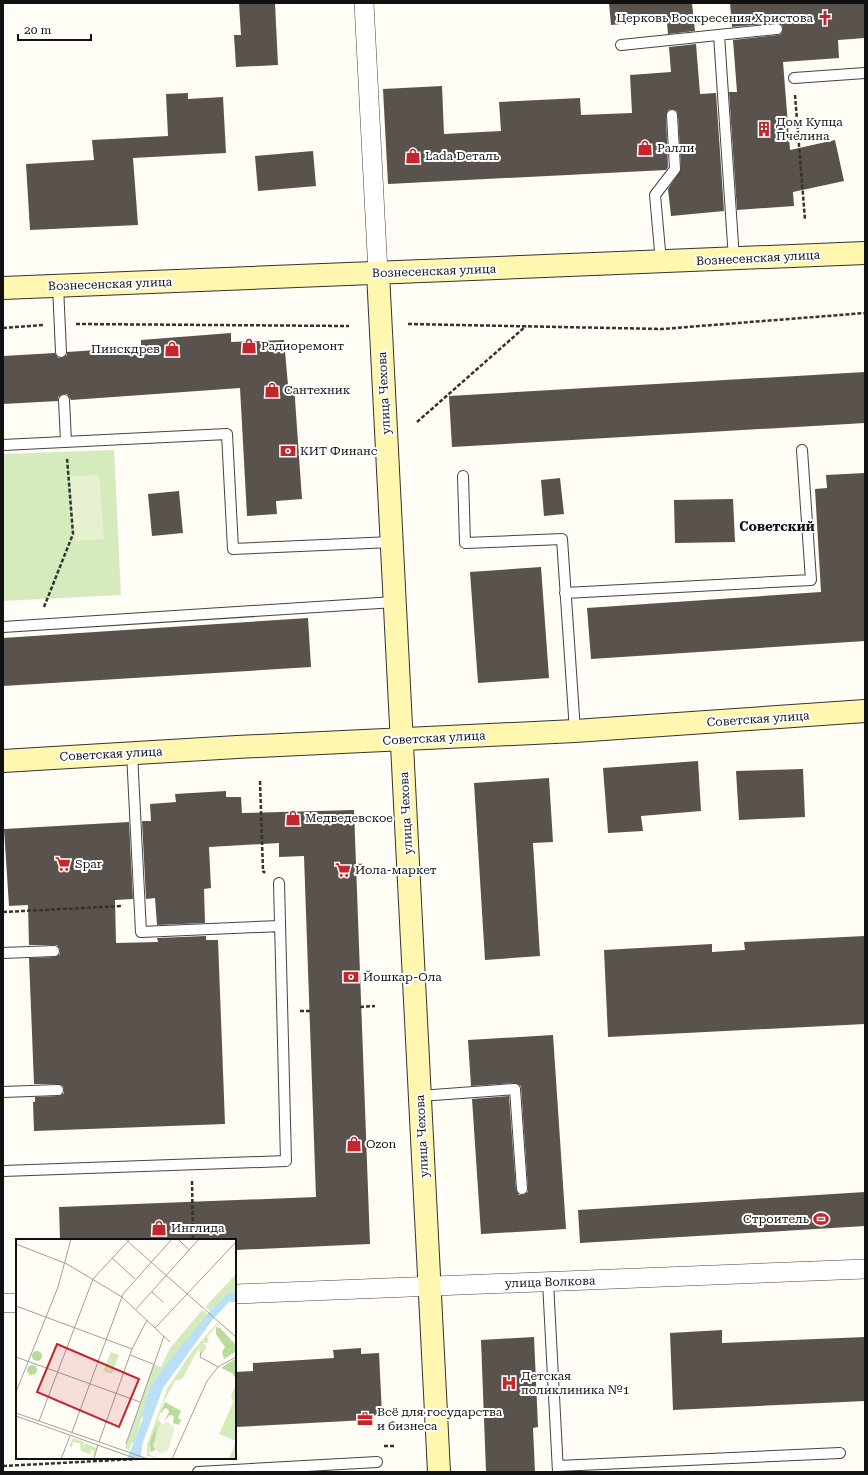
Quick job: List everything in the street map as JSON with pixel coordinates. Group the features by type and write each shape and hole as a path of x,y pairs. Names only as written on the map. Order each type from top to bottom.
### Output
{"street":[{"path":"364,3 378,273"},
{"name":"Вознесенская улица","path":"3,288 734,259 865,252"},
{"name":"улица Чехова","path":"378,273 439,1472"},
{"name":"Советская улица","path":"3,761 132,753 575,731 865,712"},
{"name":"улица Волкова","path":"236,1294 865,1270"},
{"path":"3,1303 16,1303"}],"lane":[{"path":"620,45 777,29"},
{"path":"719,35 734,259"},
{"path":"794,78 865,73"},
{"path":"661,262 654,195 675,169 672,115"},
{"path":"58,286 62,352"},
{"path":"64,400 66,442"},
{"path":"3,445 227,434 233,549 392,542"},
{"path":"565,593 811,580 802,450"},
{"path":"463,476 465,543 562,538 575,731"},
{"path":"3,627 395,602"},
{"path":"132,753 141,932 280,926"},
{"path":"3,1172 286,1161 279,883"},
{"path":"3,953 54,951"},
{"path":"420,1096 515,1089 522,1189"},
{"path":"3,1092 58,1090"},
{"path":"548,1282 558,1469 840,1452"},
{"path":"198,1472 377,1462"}],"path":[{"path":"794,78 804,220"},
{"path":"408,324 662,329 865,313"},
{"path":"3,328 60,324 350,326"},
{"path":"417,422 526,326"},
{"path":"37,625 73,534 66,442"},
{"path":"260,781 263,872"},
{"path":"3,912 140,905"},
{"path":"360,1007 375,1006"},
{"path":"192,1202 194,1239"},
{"path":"3,1466 136,1459"}],"green space":[{"path":"114,450 121,595 3,601 3,454"},
{"path":"99,475 104,539 75,541 70,477"}],"building":[{"path":"239,3 275,3 278,65 236,67 234,35 241,35"},
{"path":"609,3 692,3 695,31 668,34 667,23 662,23 662,20 611,25"},
{"path":"730,3 865,3 865,38 838,40 839,58 783,62 790,150 835,140 844,181 793,192 794,206 737,210 729,92 737,92 733,40 778,35 781,34 783,29 782,25 776,23 732,27"},
{"path":"696,44 700,94 716,93 724,211 671,216 668,189 681,169 678,115 677,111 672,109 668,110 666,115 668,167 666,170 388,184 383,89 442,86 444,134 501,131 499,102 580,98 581,115 632,113 630,75 671,72 669,47"},
{"path":"188,93 188,99 223,97 226,153 133,158 138,225 30,230 26,164 94,160 92,140 168,136 166,94"},
{"path":"313,151 316,186 258,191 255,156"},
{"path":"231,333 231,342 284,340 288,385 294,385 302,499 276,501 277,514 247,516 240,388 71,400 67,394 63,394 58,397 58,401 3,404 3,356 55,353 58,358 62,358 67,355 67,352 141,347 141,340"},
{"path":"865,372 865,423 452,447 449,396"},
{"path":"865,473 865,641 591,659 587,608 821,592 815,489 827,488 826,475"},
{"path":"560,478 564,514 544,516 541,480"},
{"path":"179,491 183,533 152,536 148,494"},
{"path":"733,499 735,542 675,543 674,500"},
{"path":"541,567 549,678 478,683 470,572"},
{"path":"308,618 311,667 3,686 3,638"},
{"path":"698,761 701,811 641,816 643,831 608,833 603,768"},
{"path":"803,769 805,817 739,820 736,771"},
{"path":"549,778 553,842 533,843 540,956 485,960 474,783"},
{"path":"226,791 226,797 241,797 242,813 354,810 370,1244 236,1250 236,1239 60,1239 59,1207 316,1197 304,856 279,857 279,843 209,847 211,888 204,889 205,923 157,925 155,898 146,899 142,821 151,821 150,804 176,802 175,794"},
{"path":"129,822 133,899 115,900 116,943 158,942 157,938 206,936 206,940 218,940 225,1124 34,1131 33,1102 35,1102 35,1097 59,1096 64,1093 64,1090 63,1086 58,1084 34,1084 29,958 55,957 60,954 60,950 57,945 29,945 28,905 9,906 4,829"},
{"path":"865,936 865,1024 608,1037 604,950 712,944 712,952 745,950 744,942"},
{"path":"553,1035 566,1229 481,1234 472,1099 509,1096 516,1190 519,1195 523,1195 528,1192 528,1189 521,1086 515,1083 471,1086 468,1040"},
{"name":"Строитель","path":"865,1192 865,1226 580,1243 578,1210"},
{"path":"722,1330 722,1343 865,1337 865,1401 673,1410 670,1333"},
{"name":"Детская поликлиника №1","path":"534,1337 538,1427 533,1428 535,1472 486,1472 481,1340"},
{"path":"361,1348 361,1354 379,1353 382,1415 366,1416 366,1420 236,1427 236,1372 253,1371 253,1363 334,1358 333,1350"}],"place":[{"name":"Церковь Воскресения Христова","path":"825,18"},
{"name":"Дом Купца Пчелина","path":"764,129"},
{"name":"Ралли","path":"645,148"},
{"name":"Lada Dеталь","path":"413,156"},
{"name":"Радиоремонт","path":"249,346"},
{"name":"Пинскдрев","path":"172,349"},
{"name":"Сантехник","path":"272,390"},
{"name":"КИТ Финанс","path":"288,451"},
{"name":"Медведевское","path":"293,818"},
{"name":"Spar","path":"63,864"},
{"name":"Йола-маркет","path":"343,870"},
{"name":"Йошкар-Ола","path":"351,977"},
{"name":"Ozon","path":"354,1144"},
{"name":"Строитель","path":"821,1219"},
{"name":"Инглида","path":"159,1228"},
{"name":"Детская поликлиника №1","path":"509,1383"},
{"name":"Всё для государства и бизнеса","path":"365,1419"}],"district":[{"name":"Советский","path":"777,526"}]}
